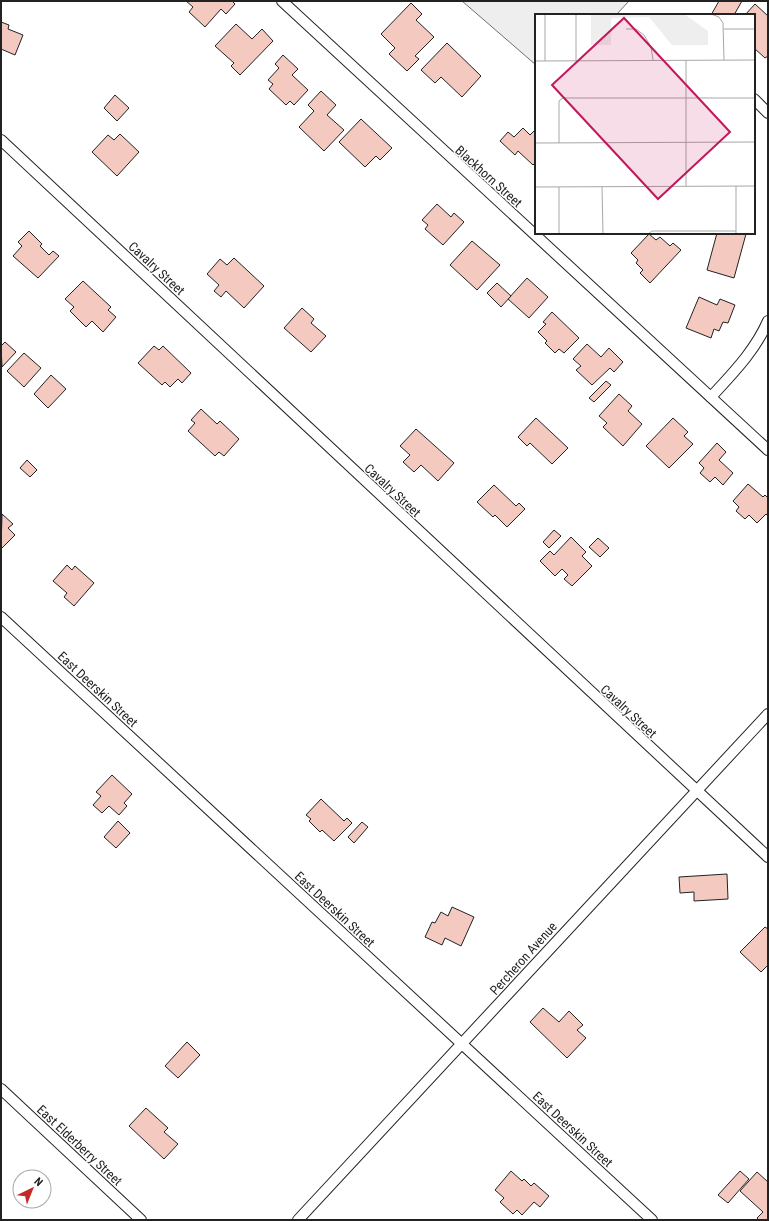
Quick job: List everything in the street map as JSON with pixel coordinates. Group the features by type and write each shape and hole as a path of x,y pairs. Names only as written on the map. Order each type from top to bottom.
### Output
{"street":[{"name":"Blackhorn Street","path":"282,1 768,450"},
{"path":"755,100 768,113"},
{"name":"Cavalry Street","path":"1,140 696,792 768,857"},
{"path":"711,397 744,361 764,331 768,321"},
{"name":"East Deerskin Street","path":"1,617 652,1220"},
{"name":"Percheron Avenue","path":"298,1220 768,714"},
{"name":"East Elderberry Street","path":"1,1089 141,1220"}],"shaded area":[{"path":"462,1 629,1 617,14 535,14 535,64"}],"building":[{"path":"186,1 232,1 235,4 226,14 221,9 205,27 189,12 193,7"},
{"path":"719,1 742,1 735,14 712,14"},
{"path":"411,3 422,14 416,20 434,37 415,56 419,59 407,71 389,54 395,48 381,34"},
{"path":"755,4 768,16 768,56 765,58 755,49 755,14 746,14"},
{"path":"1,22 9,25 8,29 23,35 15,55 1,49"},
{"path":"236,24 252,39 262,29 273,41 240,75 231,66 234,63 215,46"},
{"path":"447,43 481,76 462,97 441,77 435,83 421,70"},
{"path":"283,55 298,69 292,75 308,90 294,105 290,101 286,105 269,89 273,84 268,80 279,68 275,64"},
{"path":"321,91 336,105 327,115 344,130 324,151 299,127 314,111 308,105"},
{"path":"115,95 129,108 117,121 104,108"},
{"path":"361,119 392,148 380,160 376,156 365,167 339,142"},
{"path":"523,128 530,135 534,131 535,132 535,163 533,165 518,151 515,155 500,141 508,132 514,137"},
{"path":"120,134 139,152 117,176 92,152 108,135 114,140"},
{"path":"437,204 451,217 454,213 464,222 443,245 425,229 428,225 422,220"},
{"path":"29,231 42,244 40,246 49,255 53,251 59,256 38,278 13,256 22,246 18,242"},
{"path":"649,234 656,240 660,237 670,246 673,243 681,250 650,283 640,273 643,270 636,263 638,260 631,253"},
{"path":"717,234 746,234 734,278 707,270"},
{"path":"472,241 500,265 477,290 450,265"},
{"path":"234,258 264,286 244,308 226,291 221,297 214,291 219,285 207,274 220,259 227,265"},
{"path":"527,278 548,297 529,318 508,299"},
{"path":"83,281 111,307 108,310 116,317 103,332 92,321 86,327 70,311 74,307 65,299"},
{"path":"497,283 511,296 501,307 487,293"},
{"path":"699,297 717,305 720,299 735,305 728,323 723,322 719,331 714,329 711,338 686,328"},
{"path":"302,308 314,319 311,323 326,336 311,352 284,328"},
{"path":"552,312 579,338 564,353 559,349 555,353 545,343 547,341 538,332 546,324 543,322"},
{"path":"5,342 16,352 2,367 1,346"},
{"path":"587,344 601,357 609,348 623,362 614,372 610,368 592,385 576,370 581,366 573,359"},
{"path":"154,346 159,350 163,346 191,373 182,383 178,379 170,387 165,382 162,385 138,363"},
{"path":"24,353 41,368 24,387 7,371"},
{"path":"51,375 66,389 48,408 34,394"},
{"path":"606,381 611,385 594,402 589,398"},
{"path":"619,394 632,406 628,411 642,424 623,446 603,427 607,423 599,416"},
{"path":"201,409 217,424 220,421 239,439 224,456 219,452 215,456 188,431 195,423 191,420"},
{"path":"536,418 568,448 552,464 530,443 527,446 518,437"},
{"path":"673,418 688,432 684,436 693,444 669,468 646,446"},
{"path":"416,429 454,463 438,481 421,465 414,472 403,462 410,455 400,446"},
{"path":"717,443 726,452 719,460 733,473 723,485 715,477 710,482 700,473 704,468 699,463"},
{"path":"27,460 37,470 30,477 20,468"},
{"path":"748,484 763,497 765,495 768,498 768,516 766,514 757,523 749,515 745,519 736,511 739,507 733,501"},
{"path":"494,485 516,506 519,503 525,509 507,527 495,515 493,517 477,502"},
{"path":"2,514 13,524 8,528 15,535 1,549"},
{"path":"554,530 561,536 549,548 543,542"},
{"path":"571,537 586,552 582,556 592,566 572,586 564,579 568,575 562,569 555,576 540,561 550,551 554,555"},
{"path":"598,538 609,548 600,557 589,547"},
{"path":"67,565 72,570 75,566 94,583 74,606 64,597 67,593 53,581"},
{"path":"112,775 132,794 124,803 127,806 119,815 109,806 102,813 93,805 101,796 96,792"},
{"path":"321,799 344,821 347,818 352,823 334,841 322,830 320,832 309,821 311,819 306,815"},
{"path":"118,821 130,833 116,848 104,837"},
{"path":"362,822 368,827 354,843 348,837"},
{"path":"727,874 728,899 694,901 694,892 680,893 679,877"},
{"path":"452,907 474,917 461,946 445,938 442,945 425,937 432,922 435,923 441,912 448,916"},
{"path":"765,927 768,929 768,965 761,972 740,952"},
{"path":"543,1008 559,1022 569,1011 583,1025 577,1030 586,1038 567,1058 530,1022"},
{"path":"187,1042 200,1055 178,1078 165,1066"},
{"path":"146,1108 168,1128 164,1132 178,1144 164,1159 129,1126"},
{"path":"511,1171 522,1181 524,1179 531,1186 534,1183 549,1196 540,1207 534,1202 522,1215 517,1210 513,1214 500,1202 504,1198 495,1190"},
{"path":"740,1171 749,1179 728,1203 718,1195"},
{"path":"757,1172 768,1182 768,1220 759,1220 757,1218 763,1212 740,1191"}]}
